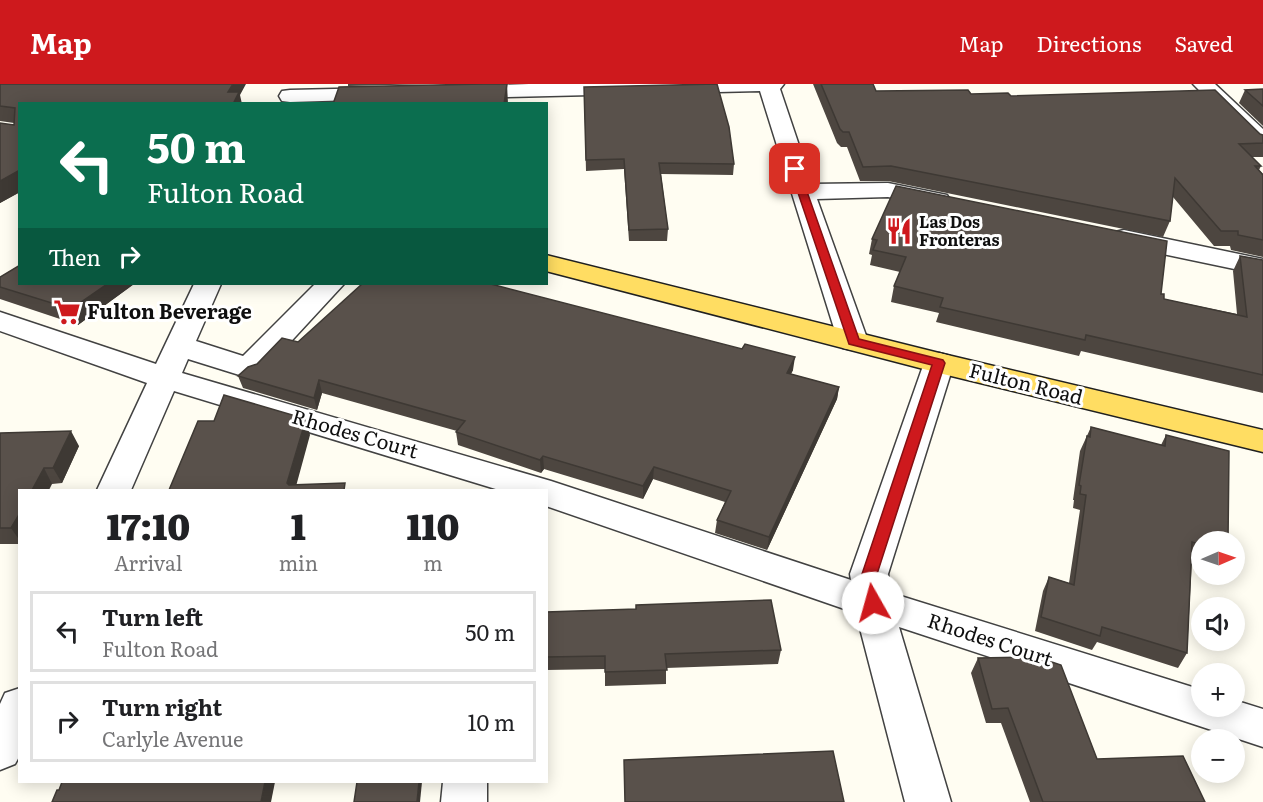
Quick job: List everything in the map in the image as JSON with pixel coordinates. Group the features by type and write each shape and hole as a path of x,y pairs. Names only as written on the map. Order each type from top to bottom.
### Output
{"main road":[{"name":"Fulton Road","path":"548,264 939,363 1263,441"}],"street":[{"path":"768,84 801,192 853,341"},
{"path":"439,92 774,84"},
{"path":"1203,84 1263,142"},
{"path":"291,94 403,93"},
{"path":"801,192 888,190 958,204"},
{"path":"1099,233 1263,267"},
{"path":"114,489 207,285"},
{"path":"179,346 249,368 329,285"},
{"name":"Rhodes Court","path":"0,321 164,378 488,482 533,489"},
{"path":"928,802 873,603 869,574 939,363"},
{"name":"Rhodes Court","path":"548,494 873,603 1263,728"},
{"path":"0,750 18,710"},
{"path":"464,802 465,783"}],"building":[{"path":"0,84 233,84 228,92 239,92 234,102 18,102 18,171 0,181 0,123 14,125 15,108 0,106"},
{"path":"507,84 504,102 334,102 339,87"},
{"path":"717,84 729,127 734,164 659,163 668,229 629,230 624,159 586,160 584,87"},
{"path":"821,84 873,84 876,91 968,90 971,94 1008,93 1011,96 1215,90 1263,135 1263,143 1239,144 1261,166 1255,166 1263,175 1263,240 1238,235 1238,231 1221,231 1175,178 1170,221 891,166 863,167 849,132 843,132 840,129"},
{"path":"1263,89 1263,106 1245,90"},
{"path":"896,186 1167,241 1161,294 1164,294 1164,299 1247,317 1240,256 1263,260 1263,375 1086,335 1085,340 940,307 943,298 894,286 906,257 873,250 877,240 872,239"},
{"path":"18,266 18,285 106,285 71,309 0,287 0,277"},
{"path":"361,285 495,285 742,349 745,344 795,357 787,373 839,387 769,537 717,520 731,491 654,467 643,486 543,456 540,460 456,432 465,421 319,380 314,398 238,376 248,367 257,364 282,338 298,342"},
{"path":"224,395 306,419 287,483 289,485 345,483 344,489 169,489 198,421 214,421"},
{"path":"1091,427 1165,446 1166,435 1229,451 1228,531 1191,531 1187,653 1102,627 1100,636 1041,617 1049,577 1074,585 1086,495 1080,494 1081,486 1079,485 1087,436 1090,437"},
{"path":"71,431 53,468 44,468 33,489 18,489 18,516 11,528 0,528 0,433"},
{"path":"771,600 781,650 665,654 667,670 605,672 605,656 548,657 548,612 636,609 636,605"},
{"path":"1037,657 1061,665 1097,759 1183,756 1191,773 1191,783 1196,783 1205,802 1043,802 1008,708 992,709 978,658"},
{"path":"833,751 844,802 625,802 624,760"},
{"path":"62,783 265,783 261,802 52,802"},
{"path":"357,783 419,783 417,802 354,802"}],"place":[{"name":"Las Dos Fronteras","path":"899,231"},
{"name":"Fulton Beverage","path":"67,312"}],"route":[{"path":"795,169 853,341 939,363 869,574 873,603"}]}
